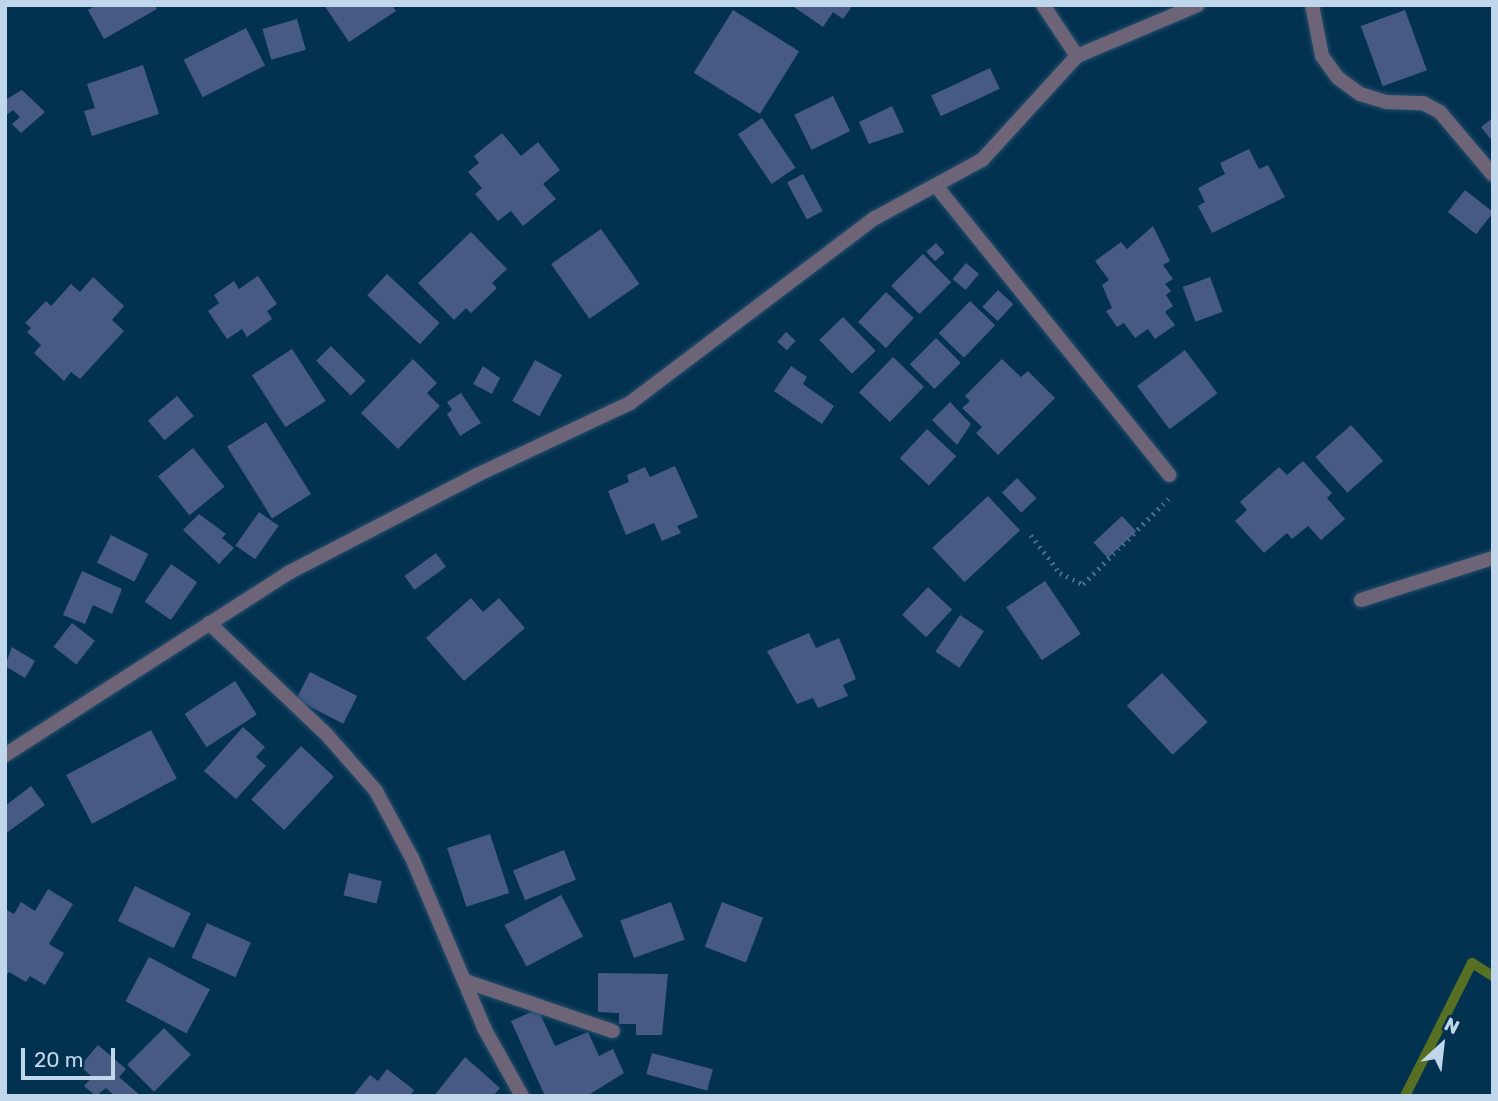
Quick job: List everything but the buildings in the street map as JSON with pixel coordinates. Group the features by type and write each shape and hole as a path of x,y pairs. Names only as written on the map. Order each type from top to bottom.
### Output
{"street":[{"path":"1043,5 1077,56"},
{"path":"5,755 288,573 630,403 875,218 937,187 982,160 1077,56 1198,5"},
{"path":"1312,5 1322,56 1338,78 1360,94 1386,102 1423,103 1440,111 1493,175"},
{"path":"937,187 1169,475"},
{"path":"1361,600 1493,558"},
{"path":"209,624 327,735 376,791 412,858 484,1028 522,1096"},
{"path":"465,981 613,1031"}],"path":[{"path":"1031,535 1060,573 1083,584 1171,495 1176,488 1169,475"}],"waterway":[{"path":"1405,1096 1472,963 1493,976"}]}
